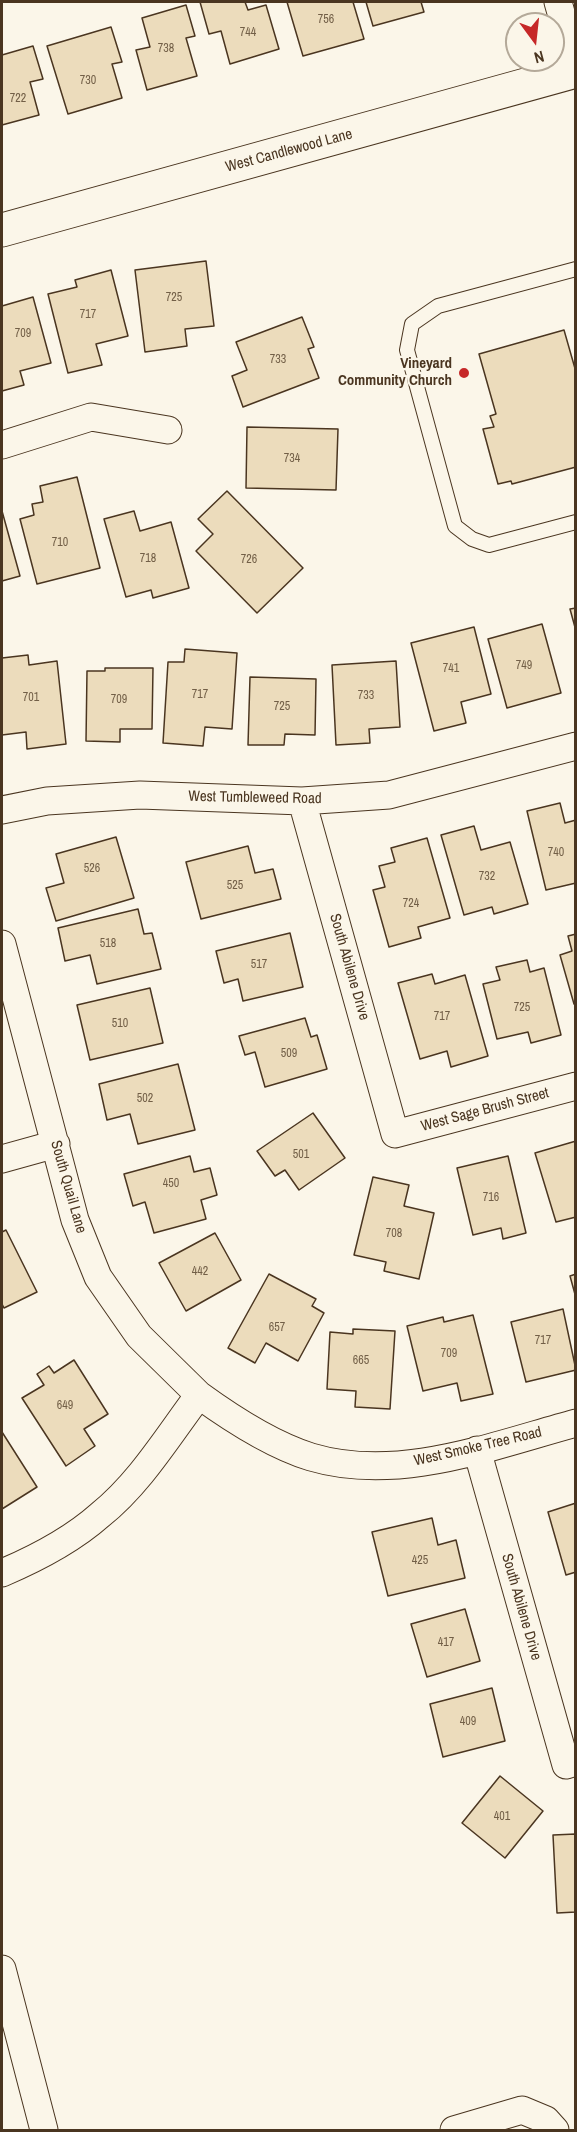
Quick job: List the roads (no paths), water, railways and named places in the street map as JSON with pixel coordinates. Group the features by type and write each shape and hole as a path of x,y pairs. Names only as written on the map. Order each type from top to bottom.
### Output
{"street":[{"path":"558,2 576,66"},
{"name":"West Candlewood Lane","path":"2,230 576,71"},
{"path":"2,445 91,417 168,430"},
{"name":"West Tumbleweed Road","path":"2,810 47,801 140,795 302,801 389,795 576,746"},
{"name":"South Abilene Drive","path":"302,801 395,1134"},
{"name":"South Quail Lane","path":"2,944 75,1220 98,1277 139,1336 199,1395"},
{"name":"West Sage Brush Street","path":"395,1134 576,1086"},
{"path":"2,1159 56,1144"},
{"path":"2,1573 71,1536 100,1516 127,1490 199,1395"},
{"name":"West Smoke Tree Road","path":"199,1395 240,1425 311,1457 372,1466 425,1463 576,1423"},
{"name":"South Abilene Drive","path":"477,1450 571,1763"},
{"path":"2,1969 44,2130"},
{"path":"454,2130 522,2110 546,2120 555,2130"}],"lane":[{"path":"576,269 438,306 412,324 407,350 454,526 472,539 489,544 576,522"}],"place":[{"name":"Vineyard Community Church","path":"464,373"}]}
